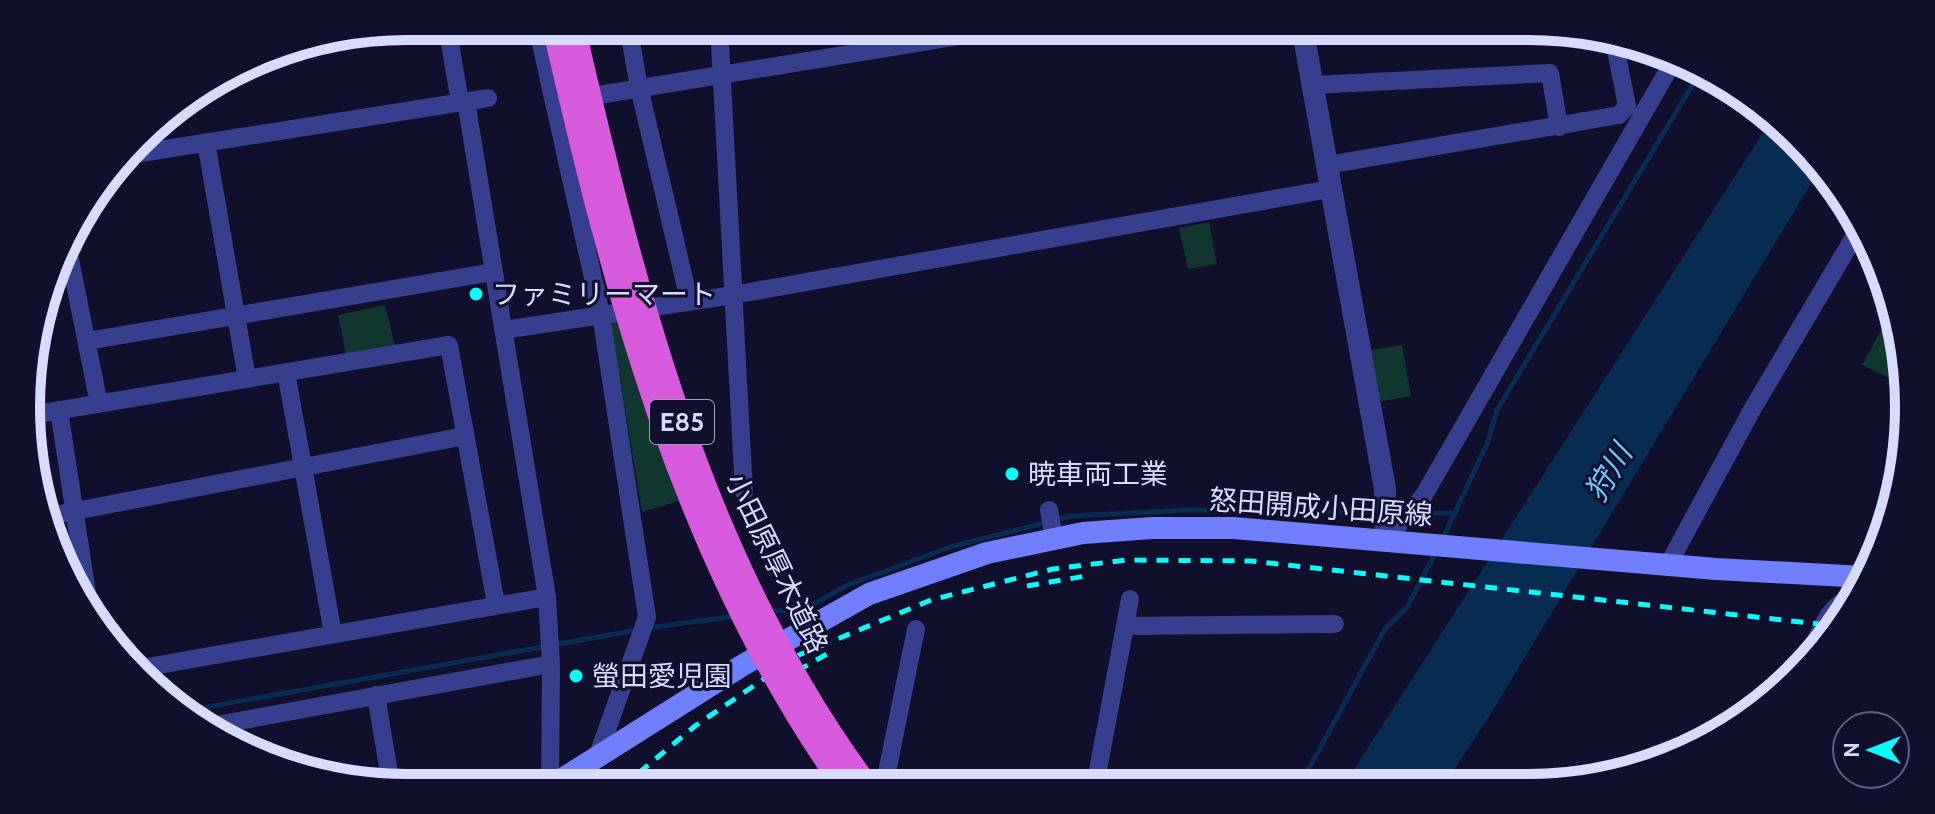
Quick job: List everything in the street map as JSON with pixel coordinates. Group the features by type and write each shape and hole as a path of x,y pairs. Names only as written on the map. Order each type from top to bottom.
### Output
{"highway":[{"name":"小田原厚木道路","path":"556,40 620,300 690,504 735,605 788,699 836,774"},
{"name":"小田原厚木道路","path":"577,40 640,296 713,505 758,602 801,683 860,774"}],"main road":[{"name":"怒田開成小田原線","path":"568,774 599,752 869,594 974,557 1053,534 1194,527 1386,540 1660,565 1853,576"}],"street":[{"path":"450,40 504,330 547,597 551,664 549,774"},
{"path":"540,40 601,314 647,617 599,752"},
{"path":"631,40 689,300"},
{"path":"720,40 744,492"},
{"path":"554,103 934,40"},
{"path":"1305,40 1385,489 1386,540"},
{"path":"1616,51 1627,106 1619,115"},
{"path":"1386,540 1424,495 1669,68"},
{"path":"1313,85 1550,73 1559,127"},
{"path":"142,153 488,98"},
{"path":"1327,165 1619,115 1636,123"},
{"path":"206,142 247,379"},
{"path":"504,330 733,295 1330,189"},
{"path":"1660,565 1853,238"},
{"path":"71,261 99,404"},
{"path":"87,341 493,272"},
{"path":"40,413 449,345 496,604"},
{"path":"286,372 333,634"},
{"path":"59,410 86,584"},
{"path":"56,515 465,436"},
{"path":"1049,510 1053,534"},
{"path":"147,667 547,597"},
{"path":"1097,774 1130,599"},
{"path":"1126,626 1335,624"},
{"path":"887,774 916,629"},
{"path":"222,724 551,664"},
{"path":"376,695 389,773"}],"green space":[{"path":"1209,222 1217,264 1188,269 1179,228"},
{"path":"385,305 396,350 347,359 338,315"},
{"path":"640,315 696,496 642,512 610,320"},
{"path":"1885,323 1894,380 1862,365"},
{"path":"1402,345 1411,396 1378,402 1370,350"}],"water":[{"name":"狩川","path":"1766,128 1788,147 1814,178 1490,715 1451,774 1351,774"}],"waterway":[{"path":"1442,540 1487,444 1497,410 1695,81"},
{"path":"770,612 806,608 848,585 950,547 1071,516 1185,510 1360,512"},
{"path":"1427,513 1456,513"},
{"path":"1306,774 1385,629 1407,607 1436,552"},
{"path":"647,628 736,616"},
{"path":"198,709 637,630"}],"railway":[{"path":"638,774 695,726 799,655 931,600 1053,569 1126,560 1251,561 1823,624"},
{"path":"1027,586 1086,576"},
{"path":"778,682 827,654"}],"place":[{"name":"ファミリーマート","path":"476,294"},
{"name":"暁車両工業","path":"1012,474"},
{"name":"螢田愛児園","path":"576,676"}]}
